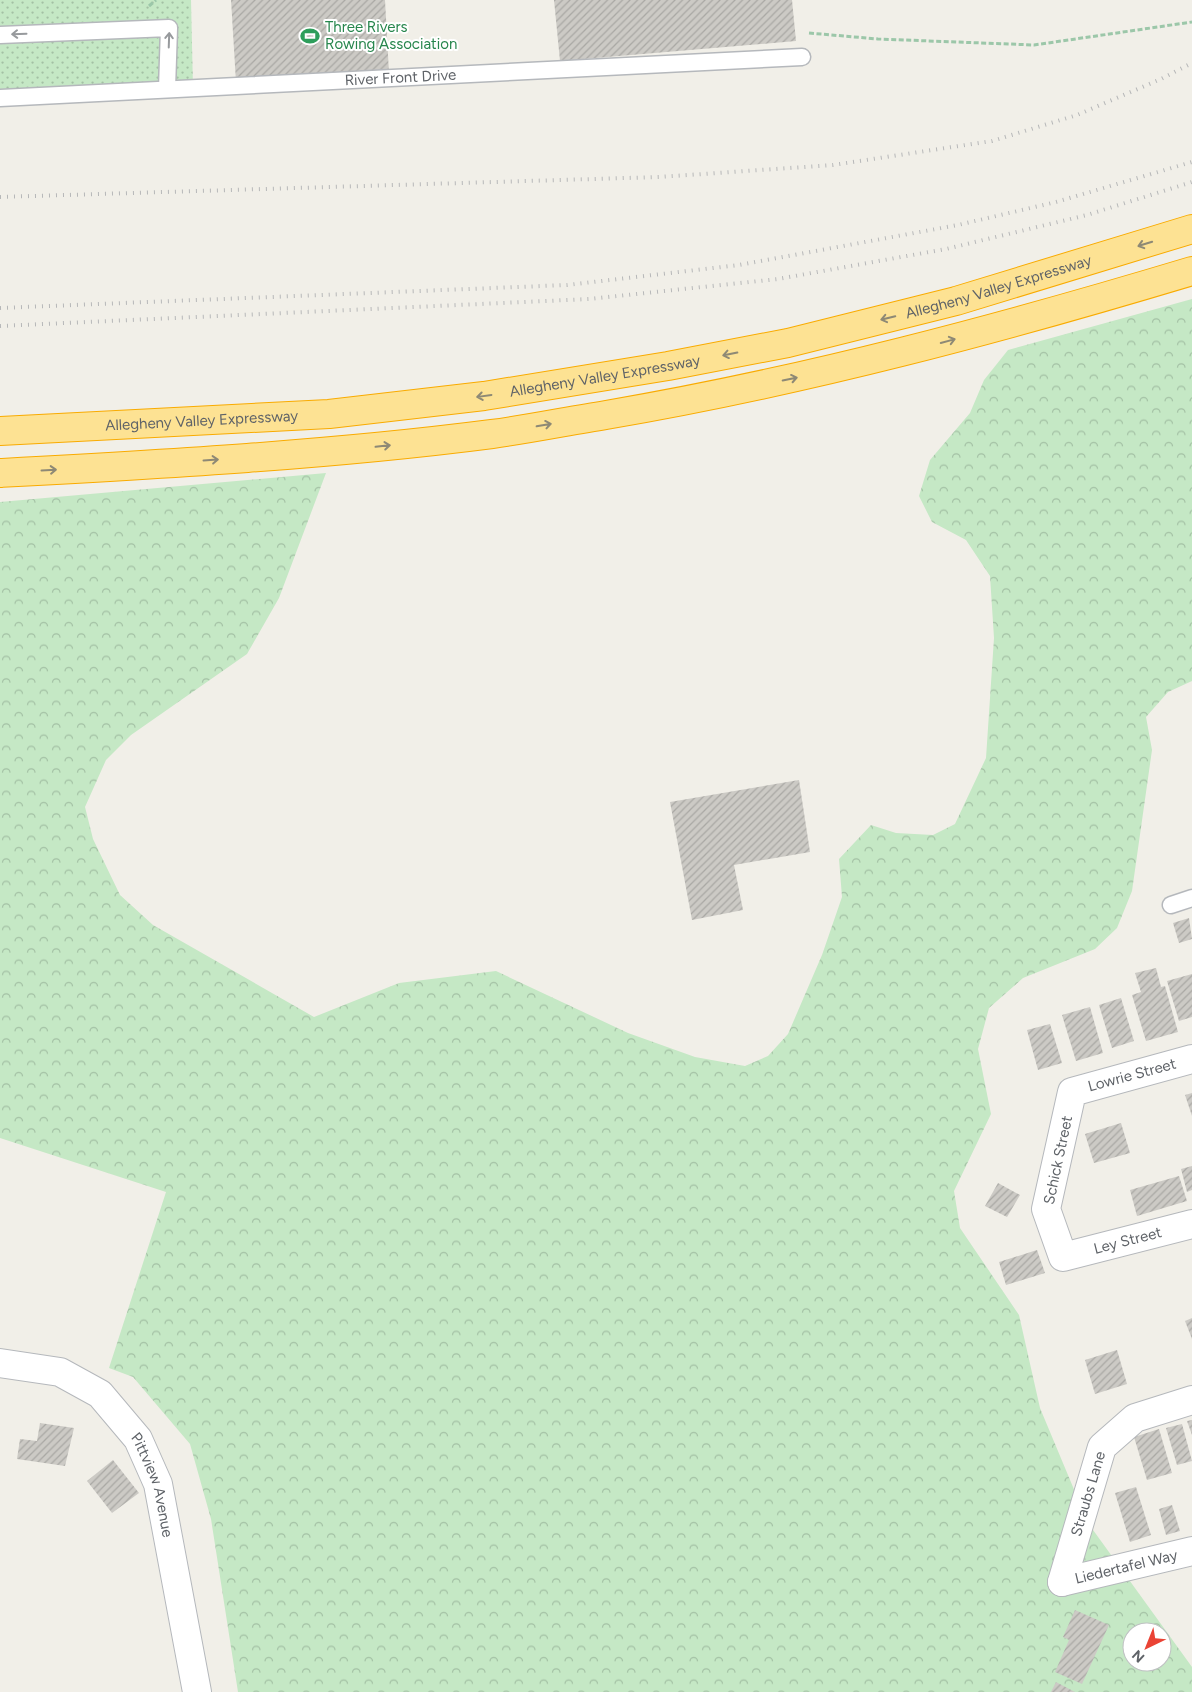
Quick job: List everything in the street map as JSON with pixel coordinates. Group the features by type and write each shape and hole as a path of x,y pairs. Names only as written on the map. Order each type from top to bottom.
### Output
{"highway":[{"name":"Allegheny Valley Expressway","path":"0,431 329,414 484,396 668,366 788,343 956,301 1192,229"},
{"path":"0,473 335,451 494,434 693,400 884,358 1025,320 1192,271"}],"street":[{"name":"Lowrie Street","path":"1072,1092 1192,1059"},
{"name":"Schick Street","path":"1063,1257 1046,1210 1072,1092"},
{"name":"Ley Street","path":"1063,1257 1192,1224"},
{"name":"Pittview Avenue","path":"0,1363 60,1372 100,1394 138,1439 158,1484 197,1692"},
{"name":"Straubs Lane","path":"1062,1582 1102,1447 1135,1418 1192,1400"},
{"name":"Liedertafel Way","path":"1062,1582 1192,1551"}],"lane":[{"path":"0,35 169,28 167,89"},
{"name":"River Front Drive","path":"0,98 802,57"},
{"path":"1171,905 1192,898"}],"path":[{"path":"809,33 878,40 1034,45 1192,22"}],"green space":[{"path":"0,0 191,0 193,88 0,101"},
{"path":"1192,299 1192,681 1168,692 1146,717 1152,750 1132,891 1117,928 1095,949 1023,978 989,1008 978,1049 991,1114 954,1191 960,1228 1019,1315 1040,1408 1088,1523 1160,1622 1122,1622 1122,1672 1172,1672 1172,1639 1192,1667 1192,1692 238,1692 211,1519 190,1444 133,1377 109,1368 166,1192 0,1138 0,502 326,473 279,598 247,654 131,735 106,760 85,807 93,839 120,895 153,925 314,1017 399,983 496,971 628,1033 695,1057 745,1066 768,1056 788,1034 822,955 842,897 839,859 871,825 896,833 933,835 955,824 986,758 994,638 990,576 966,540 932,522 919,496 930,460 970,413 984,380 1008,350"}],"building":[{"name":"Three Rivers Rowing Association","path":"231,0 385,0 389,73 236,82"},
{"path":"554,0 792,0 796,41 560,61"},
{"path":"799,780 810,852 734,865 743,910 692,920 670,802"},
{"path":"1189,918 1192,939 1179,943 1173,923"},
{"path":"1156,968 1161,987 1165,986 1178,1032 1146,1041 1132,995 1141,992 1135,973"},
{"path":"1192,974 1192,1017 1179,1021 1167,981"},
{"path":"1121,998 1134,1041 1112,1048 1099,1005"},
{"path":"1090,1007 1103,1053 1076,1061 1062,1015"},
{"path":"1050,1024 1062,1063 1038,1070 1027,1030"},
{"path":"1192,1093 1192,1116 1185,1095"},
{"path":"1121,1123 1130,1153 1094,1163 1085,1134"},
{"path":"1192,1166 1192,1190 1187,1192 1181,1169"},
{"path":"1179,1176 1187,1201 1137,1216 1130,1190"},
{"path":"998,1183 1020,1195 1007,1217 985,1206"},
{"path":"1037,1250 1045,1273 1006,1285 999,1262"},
{"path":"1192,1318 1192,1339 1185,1321"},
{"path":"1117,1350 1127,1384 1095,1394 1085,1360"},
{"path":"1192,1420 1192,1435 1187,1421"},
{"path":"40,1423 74,1428 65,1466 17,1459 20,1439 37,1441"},
{"path":"1182,1424 1192,1461 1177,1465 1166,1428"},
{"path":"1159,1429 1172,1473 1147,1480 1134,1437"},
{"path":"113,1460 139,1493 112,1513 87,1481"},
{"path":"1136,1487 1151,1535 1130,1542 1115,1493"},
{"path":"1172,1505 1180,1531 1166,1535 1159,1509"},
{"path":"1075,1610 1109,1625 1082,1684 1055,1672 1069,1640 1063,1637"},
{"path":"1056,1682 1075,1692 1051,1692"}],"railway":[{"path":"0,197 659,177 833,165 992,141 1077,115 1161,79 1192,63"},
{"path":"0,308 567,285 739,265 958,225 1056,202 1192,162"},
{"path":"0,326 589,299 778,279 946,249 1087,215 1192,182"}],"place":[{"name":"Three Rivers Rowing Association","path":"310,36"}]}
